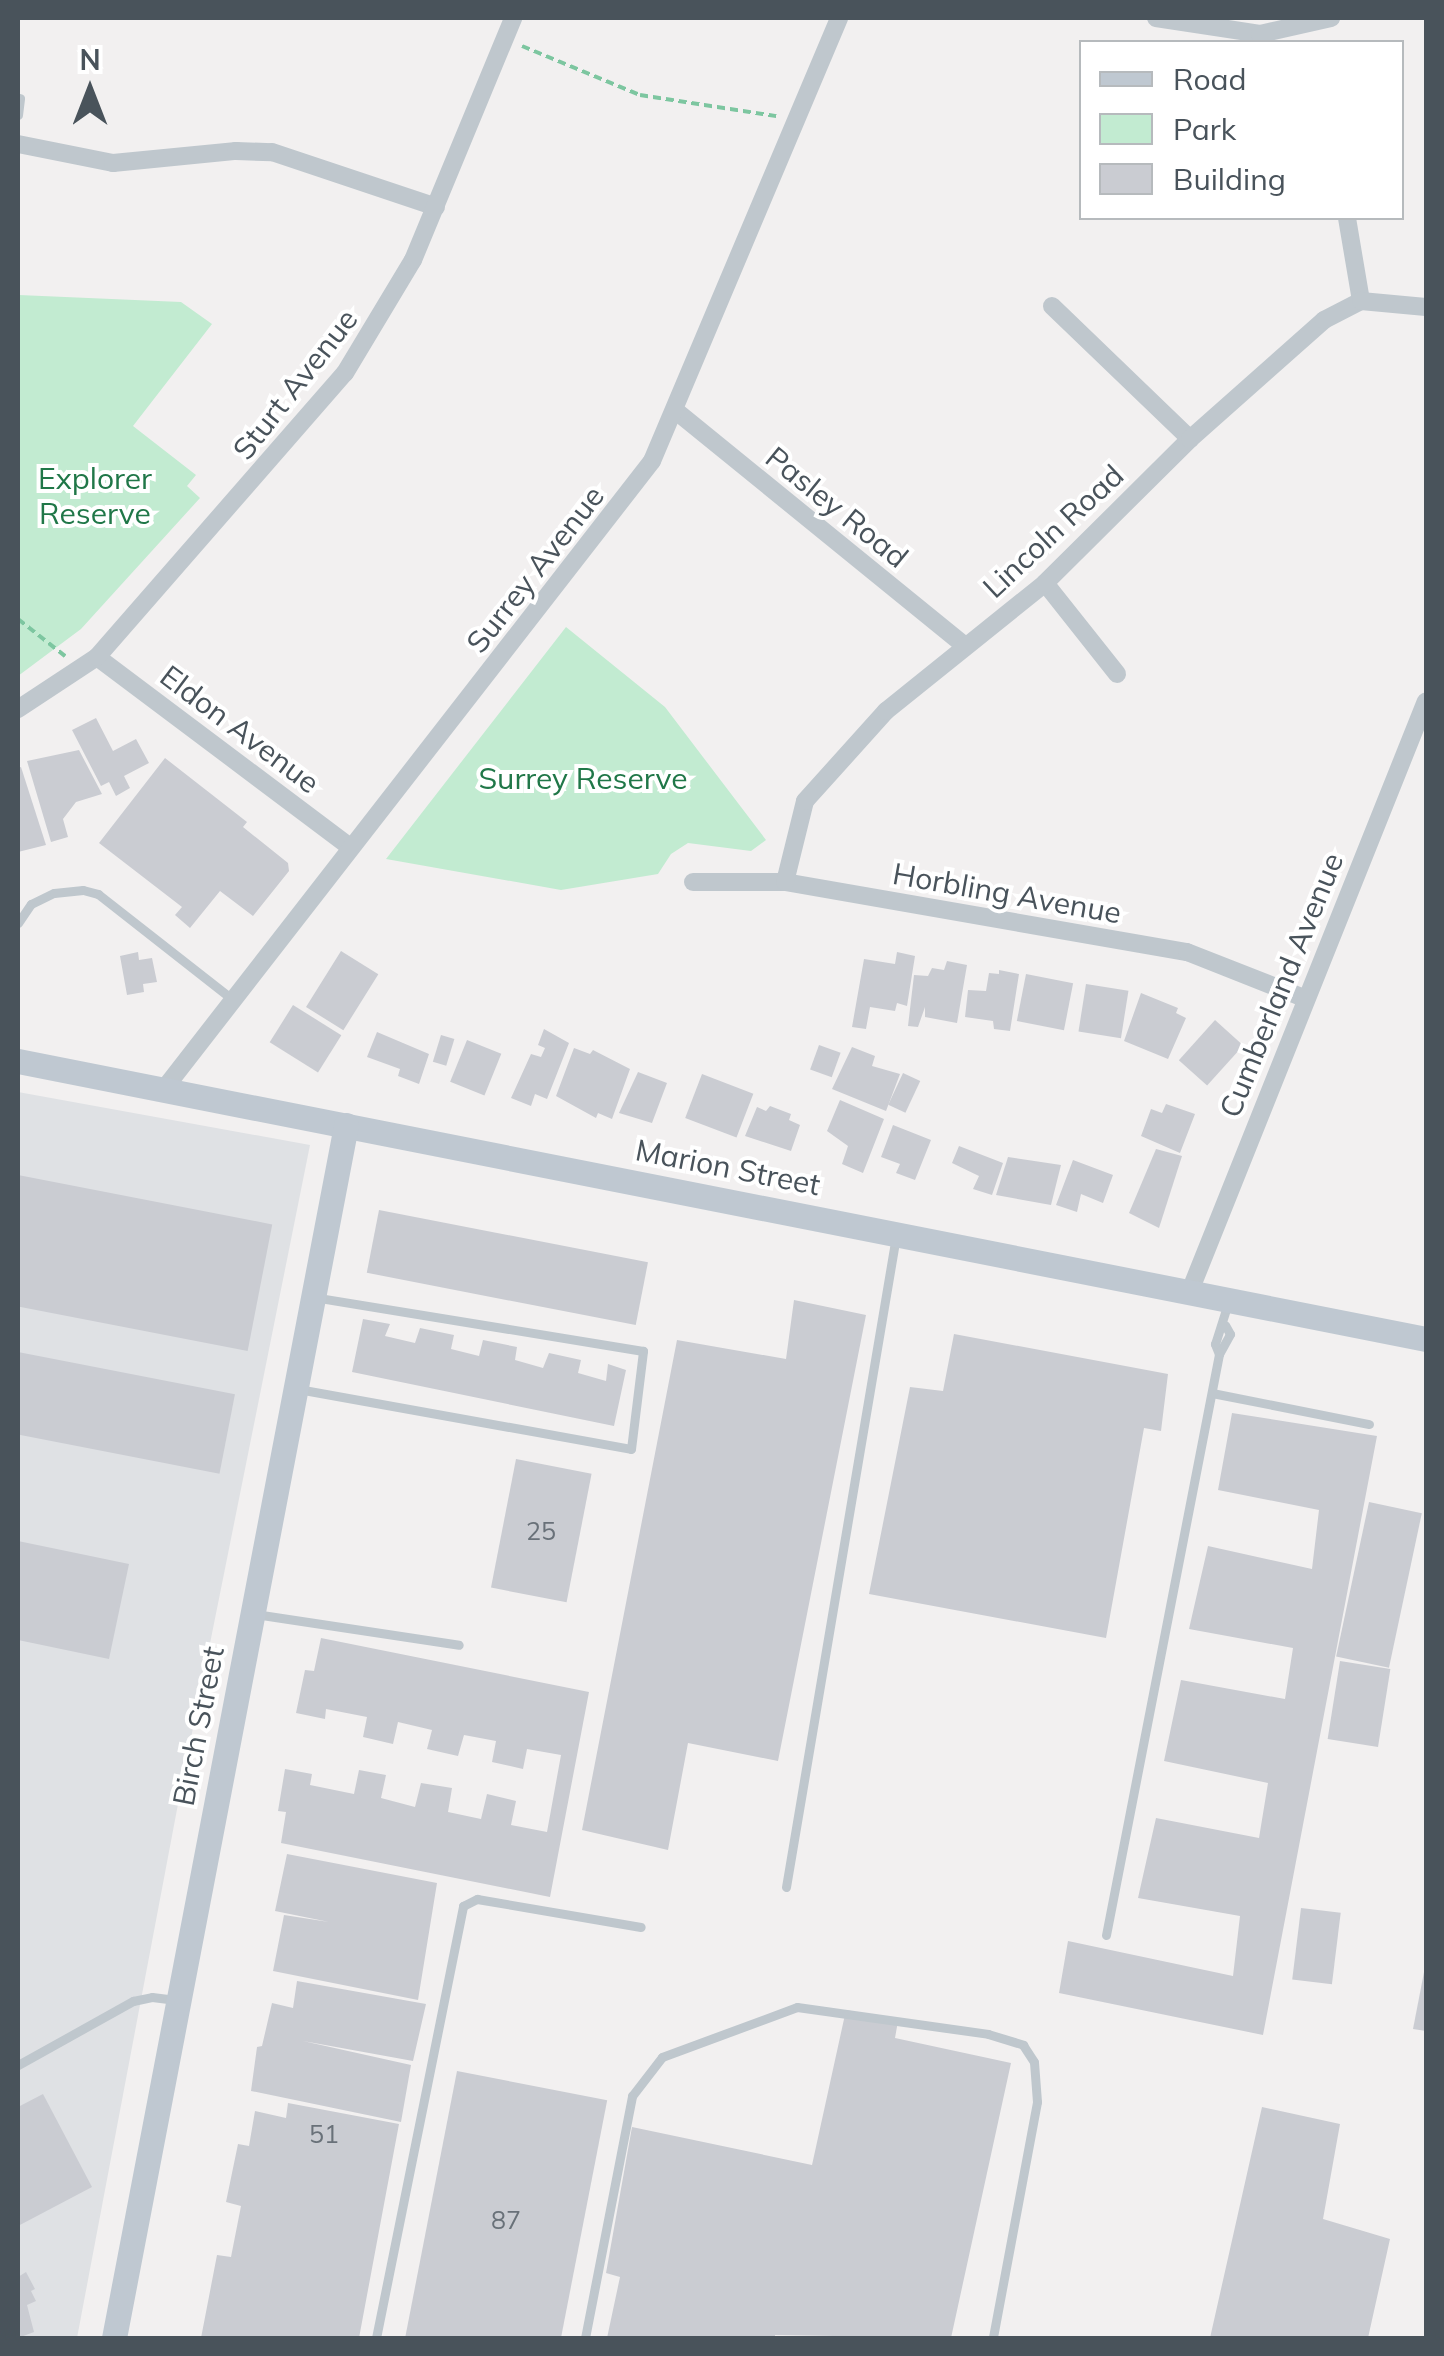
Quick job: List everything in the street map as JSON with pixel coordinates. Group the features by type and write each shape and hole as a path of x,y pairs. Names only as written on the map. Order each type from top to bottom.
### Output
{"main road":[{"name":"Marion Street","path":"18,1061 1190,1291 1227,1312 1426,1339"},
{"name":"Birch Street","path":"114,2338 346,1125"}],"street":[{"name":"Sturt Avenue","path":"18,709 83,670 97,656 329,395 396,294 436,207 512,18"},
{"name":"Surrey Avenue","path":"164,1090 350,847 636,486 676,410 794,118 839,18"},
{"path":"1156,18 1260,34 1322,20"},
{"path":"18,144 114,163 272,152 436,207"},
{"path":"1347,220 1361,301 1426,307"},
{"name":"Lincoln Road","path":"784,882 805,801 886,711 1045,583 1190,439 1324,320 1361,301"},
{"path":"1052,306 1190,439"},
{"name":"Pasley Road","path":"676,410 964,645"},
{"path":"1045,583 1117,674"},
{"name":"Eldon Avenue","path":"97,656 350,847"},
{"name":"Cumberland Avenue","path":"1190,1291 1426,701"},
{"name":"Horbling Avenue","path":"693,882 784,882 1188,952 1304,998"}],"lane":[{"path":"18,114 20,98"},
{"path":"18,923 32,904 54,893 68,889 98,894 232,999"},
{"path":"786,1887 897,1233"},
{"path":"295,1388 631,1449 643,1352 313,1296"},
{"path":"1106,1935 1220,1354 1215,1344 1227,1312"},
{"path":"1212,1393 1368,1424"},
{"path":"252,1613 459,1645"},
{"path":"376,2338 463,1906 478,1899 641,1927"},
{"path":"18,2066 133,2001 152,1997 178,2000"},
{"path":"585,2338 632,2096 662,2057 797,2008 988,2034 1023,2045 1034,2062 1038,2102 993,2338"}],"path":[{"path":"504,38 640,95 794,118"},
{"path":"18,619 83,670"}],"shaded area":[{"path":"18,1092 310,1145 182,1783 77,2338 18,2338"}],"green space":[{"name":"Explorer Reserve","path":"19,295 181,302 212,324 133,426 196,475 187,486 200,498 81,629 18,676"},
{"name":"Surrey Reserve","path":"566,627 665,707 766,840 751,851 688,843 671,854 658,874 561,890 386,859"}],"building":[{"path":"96,718 113,751 136,739 149,763 124,776 130,788 116,796 109,782 101,786 72,730"},
{"path":"79,750 102,794 76,802 63,819 68,837 51,842 27,761"},
{"path":"165,758 247,822 243,827 288,863 289,871 253,916 220,891 190,928 175,915 182,907 99,843"},
{"path":"21,767 46,845 18,852 18,768"},
{"path":"341,951 378,974 343,1030 306,1007"},
{"path":"138,952 139,960 152,958 157,982 143,984 144,992 127,995 120,956"},
{"path":"897,952 915,956 907,1006 897,1003 895,1011 870,1007 866,1029 852,1027 864,959 895,964"},
{"path":"947,961 967,965 957,1023 925,1017 925,1007 918,1027 908,1026 914,975 928,976 932,968 944,970"},
{"path":"999,970 1019,974 1010,1031 994,1029 993,1021 965,1017 968,990 986,991 989,973 999,974"},
{"path":"1026,974 1073,983 1064,1030 1017,1021"},
{"path":"1086,984 1128,991 1121,1038 1078,1031"},
{"path":"1141,993 1178,1008 1176,1013 1186,1018 1168,1059 1124,1041"},
{"path":"293,1005 341,1035 318,1073 270,1042"},
{"path":"1215,1020 1243,1045 1207,1086 1179,1060"},
{"path":"544,1029 569,1043 547,1099 535,1094 531,1106 511,1098 531,1054 541,1057 545,1048 538,1045"},
{"path":"377,1032 429,1054 419,1084 398,1076 400,1069 367,1057"},
{"path":"441,1035 454,1039 446,1066 433,1062"},
{"path":"467,1040 501,1054 484,1096 450,1082"},
{"path":"819,1045 841,1053 832,1077 810,1069"},
{"path":"852,1047 875,1056 872,1066 900,1074 886,1111 832,1089"},
{"path":"574,1048 590,1054 593,1050 630,1069 612,1119 598,1113 596,1118 556,1096"},
{"path":"638,1072 667,1083 652,1123 619,1113"},
{"path":"903,1073 920,1081 905,1113 888,1105"},
{"path":"702,1074 753,1094 737,1138 685,1118"},
{"path":"840,1100 884,1119 863,1173 842,1164 848,1146 827,1131"},
{"path":"1166,1104 1195,1114 1180,1153 1141,1136 1151,1109 1162,1113"},
{"path":"770,1106 791,1114 789,1120 800,1125 791,1151 745,1136 757,1107 766,1111"},
{"path":"893,1125 931,1140 915,1180 896,1173 900,1164 881,1157"},
{"path":"959,1146 1003,1163 992,1195 973,1189 979,1176 952,1163"},
{"path":"1156,1149 1182,1156 1159,1228 1129,1213"},
{"path":"1008,1157 1061,1165 1051,1205 996,1195"},
{"path":"1073,1160 1113,1175 1103,1203 1081,1194 1077,1212 1056,1205"},
{"path":"18,1175 272,1224 248,1351 18,1306"},
{"path":"379,1210 648,1262 636,1325 367,1273"},
{"path":"794,1300 866,1315 778,1761 688,1743 668,1850 582,1830 677,1340 786,1359"},
{"path":"363,1319 390,1324 385,1336 415,1343 420,1328 454,1335 451,1349 479,1356 483,1340 517,1347 515,1360 543,1368 549,1353 581,1360 578,1373 606,1381 608,1364 626,1370 614,1426 352,1372"},
{"path":"954,1334 1168,1374 1161,1431 1144,1428 1106,1638 869,1594 910,1387 943,1391"},
{"path":"18,1352 235,1394 219,1474 18,1435"},
{"path":"1232,1413 1377,1436 1263,2035 1059,1993 1068,1941 1233,1976 1240,1916 1138,1898 1156,1818 1259,1838 1268,1783 1164,1761 1181,1680 1285,1699 1293,1648 1189,1629 1208,1546 1312,1569 1319,1510 1218,1490"},
{"path":"516,1459 592,1474 567,1602 491,1588"},
{"path":"1369,1502 1422,1513 1389,1668 1336,1657"},
{"path":"18,1541 129,1564 109,1659 18,1640"},
{"path":"321,1638 589,1692 550,1897 281,1843 286,1812 278,1811 285,1769 312,1774 310,1785 354,1794 359,1770 386,1775 381,1798 415,1807 421,1783 452,1788 448,1812 481,1819 487,1794 516,1801 511,1825 547,1832 561,1755 527,1749 523,1769 492,1762 496,1741 464,1735 458,1756 427,1749 432,1730 398,1722 393,1744 363,1737 367,1717 326,1709 325,1719 296,1713 305,1670 314,1671"},
{"path":"1340,1661 1390,1669 1378,1747 1328,1739"},
{"path":"287,1854 437,1883 418,2000 273,1971 284,1915 329,1922 275,1911"},
{"path":"1301,1908 1341,1913 1332,1984 1292,1979"},
{"path":"1426,1967 1426,2031 1413,2029"},
{"path":"297,1981 426,2004 413,2061 303,2041 411,2065 401,2122 251,2091 257,2047 262,2046 272,2003 293,2008"},
{"path":"846,2010 898,2021 895,2038 1011,2063 951,2338 607,2338 620,2277 606,2273 632,2127 812,2165"},
{"path":"457,2071 607,2100 561,2338 405,2338"},
{"path":"43,2094 92,2187 18,2226 18,2107"},
{"path":"288,2103 399,2124 359,2338 201,2338 217,2255 231,2257 241,2206 226,2202 238,2144 249,2146 255,2111 286,2118"},
{"path":"1262,2107 1340,2124 1323,2219 1390,2239 1368,2338 1210,2338"},
{"path":"26,2272 35,2289 31,2291 36,2301 27,2305 34,2332 18,2338 18,2277"}]}
